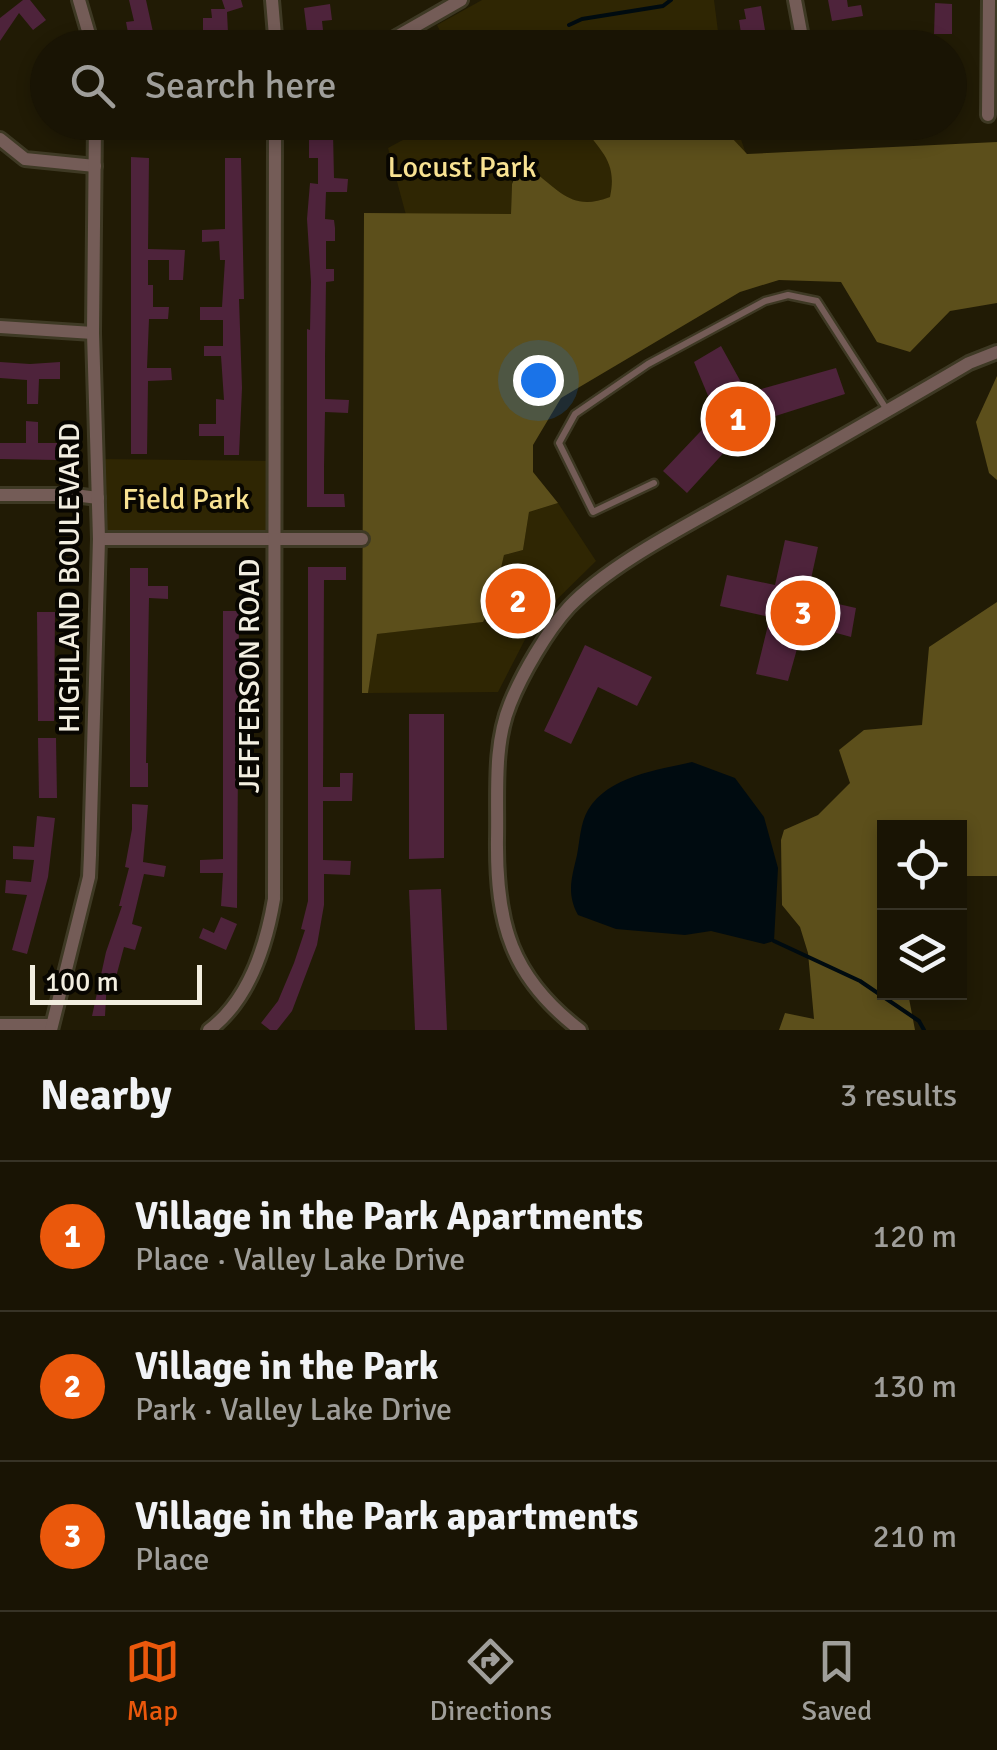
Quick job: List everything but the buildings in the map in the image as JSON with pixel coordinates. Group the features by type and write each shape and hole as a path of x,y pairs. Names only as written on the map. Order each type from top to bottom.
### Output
{"street":[{"path":"79,0 88,30"},
{"path":"272,0 274,30"},
{"path":"408,30 461,0"},
{"path":"794,0 800,30"},
{"path":"988,116 989,0"},
{"path":"0,140 25,158 95,166"},
{"name":"HIGHLAND BOULEVARD","path":"51,1028 88,877 99,539 93,332 96,140"},
{"name":"JEFFERSON ROAD","path":"209,1030 223,1020 259,958 274,899 275,140"},
{"path":"0,327 93,332"},
{"path":"580,1030 549,1006 526,973 505,933 497,876 499,754 509,705 549,632 570,606 600,581 683,527 969,363 997,352"},
{"path":"0,494 98,498"},
{"path":"99,539 362,539"},
{"path":"0,1025 51,1028"}],"lane":[{"path":"654,483 592,512 559,443 575,414 648,364 765,301 788,295 817,300 887,411"}],"green space":[{"path":"482,0 714,0 718,30 440,30 437,25"},
{"name":"Locust Park","path":"403,140 741,140 746,154 608,161 615,177 611,197 587,202 560,193 533,171 517,172 512,182 511,214 406,215 388,148"},
{"name":"Field Park","path":"97,459 274,461 274,537 99,539"},
{"path":"558,503 596,561 534,622 498,692 368,693 376,634 483,622 484,596 495,593 504,555 523,550 529,512"}],"shaded area":[{"path":"593,140 734,140 747,154 997,142 997,303 950,311 910,352 877,342 841,282 779,280 740,292 561,398 533,445 533,472 558,503 529,512 523,550 504,555 495,594 484,597 481,606 487,614 483,622 377,634 368,693 362,693 364,213 511,214 512,184 517,172 533,171 568,198 597,201 610,197 612,184 609,165"},
{"path":"997,376 997,480 989,473 976,422"},
{"path":"997,602 997,876 967,876 967,820 877,820 877,1000 909,1000 915,1030 779,1030 785,1013 814,1019 808,953 800,927 782,905 784,830 818,815 850,783 839,750 864,730 922,725 929,647"},
{"path":"692,762 735,778 764,817 778,868 774,941 764,944 711,931 685,935 616,929 578,915 574,907 571,885 588,810 608,789 621,782"}],"waterway":[{"path":"569,25 582,19 663,6 671,0"},
{"path":"774,941 860,981 919,1021 924,1030"}],"place":[{"name":"Village in the Park Apartments","path":"738,419"},
{"name":"Village in the Park","path":"518,601"},
{"name":"Village in the Park apartments","path":"803,613"}]}
